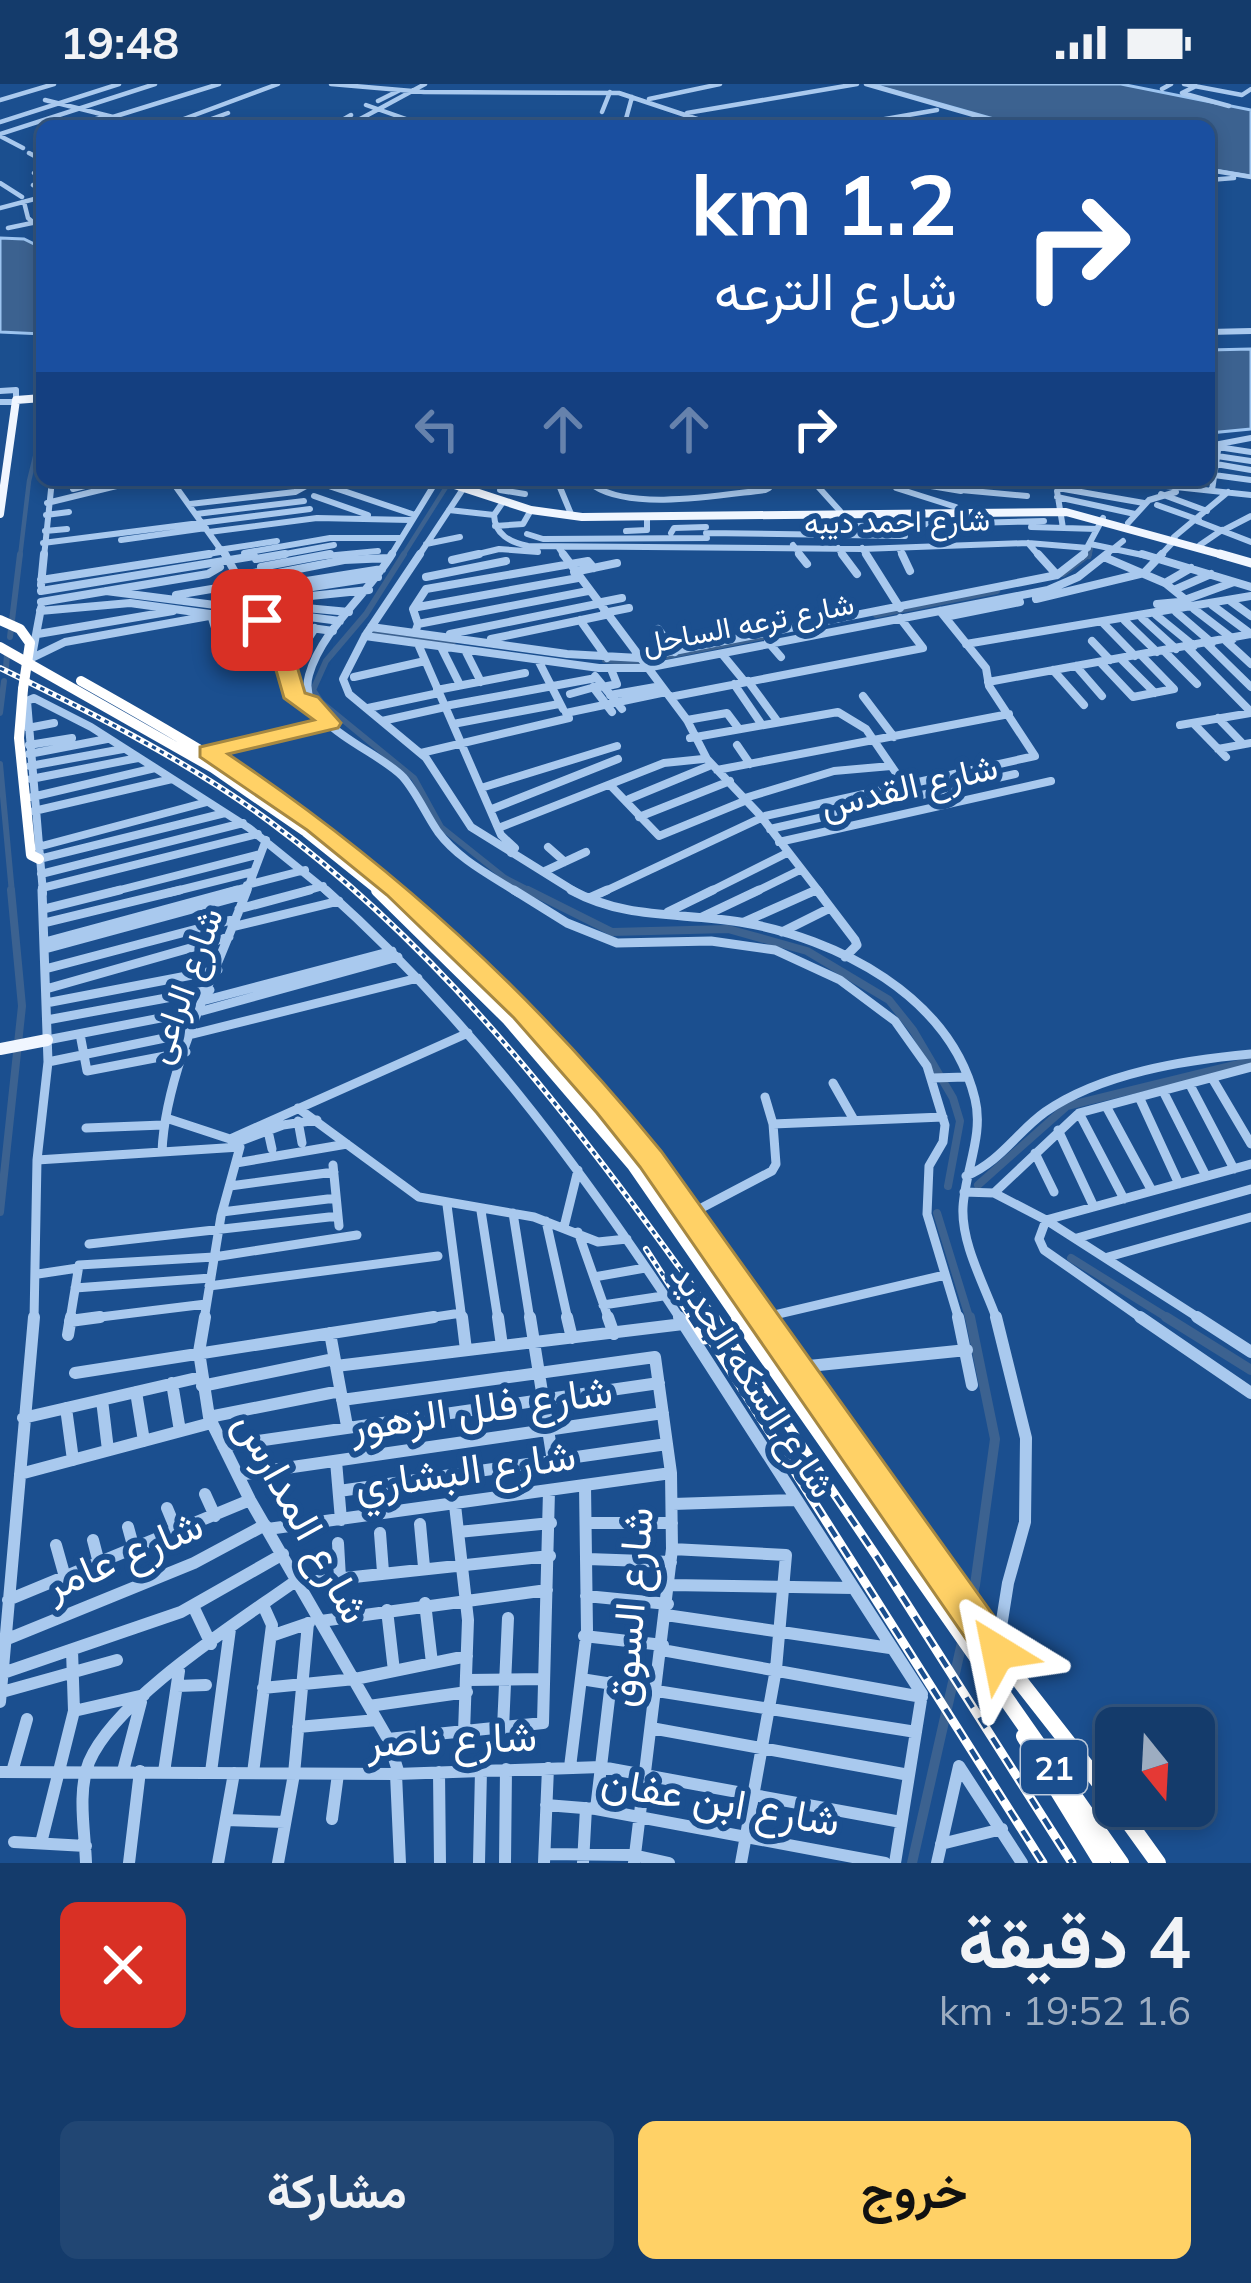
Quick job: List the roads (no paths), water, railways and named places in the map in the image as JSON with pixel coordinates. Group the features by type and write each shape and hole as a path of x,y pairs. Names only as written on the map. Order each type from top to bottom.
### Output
{"highway":[{"path":"0,620 20,629 31,643 19,745 31,855 39,853"},
{"name":"21","path":"0,643 33,656 208,752 316,825 464,951 608,1106 690,1214 992,1644 1095,1777"},
{"name":"21","path":"0,643 213,768 324,846 448,954 634,1165 1121,1863"},
{"path":"1008,1703 1035,1759 1102,1863"},
{"name":"21","path":"1133,1827 1158,1863"}],"main road":[{"path":"0,514 16,399 36,398"},
{"path":"454,486 571,514 1028,517 1058,510 1128,523 1248,561"},
{"path":"499,498 531,510 593,518 652,517 706,532 739,516 992,508 1028,517"},
{"path":"1058,510 1174,538"},
{"path":"1202,547 1248,561"},
{"path":"2,1048 43,1041"}],"street":[{"path":"0,100 54,84"},
{"path":"0,122 119,84"},
{"path":"48,120 154,84"},
{"path":"92,120 220,84"},
{"path":"181,120 278,84"},
{"path":"333,84 413,92 610,92 700,120"},
{"path":"378,107 425,84"},
{"path":"461,93 477,84"},
{"path":"536,92 550,84"},
{"path":"644,100 720,84"},
{"path":"682,114 856,84"},
{"path":"866,84 986,120"},
{"path":"1162,89 1172,84"},
{"path":"1184,84 1242,95 1251,88"},
{"path":"1216,100 1242,84"},
{"path":"1198,86 1182,93 1229,106"},
{"path":"357,120 400,90"},
{"path":"602,112 610,92"},
{"path":"626,120 632,97"},
{"path":"45,100 100,118"},
{"path":"365,105 407,119"},
{"path":"937,109 938,120"},
{"path":"877,120 937,109"},
{"path":"207,120 228,112"},
{"path":"342,120 351,115"},
{"path":"2,138 36,125"},
{"path":"2,138 36,155"},
{"path":"1215,171 1251,177"},
{"path":"2,194 12,177"},
{"path":"1215,180 1251,177"},
{"path":"33,185 36,189"},
{"path":"2,194 32,208"},
{"path":"2,194 32,208"},
{"path":"2,194 32,208"},
{"path":"32,208 32,223"},
{"path":"8,228 36,226"},
{"path":"1215,332 1251,331"},
{"path":"0,391 16,399"},
{"path":"0,405 16,399"},
{"path":"0,422 14,422"},
{"path":"1215,463 1251,438"},
{"path":"0,441 12,440"},
{"path":"1215,464 1251,461"},
{"path":"1215,464 1251,461"},
{"path":"1215,464 1251,480"},
{"path":"1215,467 1226,495"},
{"path":"33,656 50,486"},
{"path":"47,503 72,486"},
{"path":"176,486 283,656 295,698 310,702 330,723 404,777 450,847 528,902 616,943 744,944 805,961 885,1011 913,1042 935,1078 943,1117 945,1133 929,1166 929,1228 967,1350 972,1385"},
{"path":"190,504 297,491 305,486"},
{"path":"329,486 412,518"},
{"path":"310,702 308,677 336,626 369,590 436,486"},
{"path":"504,486 489,529 514,574"},
{"path":"555,486 571,514"},
{"path":"594,486 645,486"},
{"path":"594,486 610,497 695,496 765,490 765,486"},
{"path":"817,486 837,513 837,531"},
{"path":"904,486 956,508 962,486"},
{"path":"921,496 931,486"},
{"path":"948,486 961,490 992,486 1027,496"},
{"path":"992,486 992,508"},
{"path":"1025,486 1028,517"},
{"path":"1111,486 1111,491"},
{"path":"309,508 314,496 332,487"},
{"path":"460,488 368,632 343,679 349,694 421,753 466,822 589,898 610,908 743,922 782,932 845,957 909,996 942,1033 976,1115 963,1225 997,1319 1028,1450 1023,1534 992,1644"},
{"path":"1060,488 1144,503"},
{"path":"1060,488 1058,510 1063,527"},
{"path":"1060,488 1135,514"},
{"path":"297,491 354,575"},
{"path":"1128,523 1144,503 1171,491 1251,498"},
{"path":"44,543 309,508 349,493"},
{"path":"499,498 525,494"},
{"path":"1162,494 1207,512"},
{"path":"589,898 762,818 1034,756 988,682 986,668 943,614 1144,574 1174,538 1226,495"},
{"path":"314,496 367,517"},
{"path":"335,518 367,499"},
{"path":"367,517 385,505"},
{"path":"494,522 508,521 514,505"},
{"path":"1156,505 1250,540"},
{"path":"121,540 309,508 335,518 412,518"},
{"path":"449,510 523,524 531,510"},
{"path":"46,515 69,512"},
{"path":"895,513 905,536 910,572"},
{"path":"927,513 937,546"},
{"path":"1073,513 1076,528"},
{"path":"802,514 805,534"},
{"path":"570,694 607,696 734,684 915,651 923,644 862,549 855,514"},
{"path":"1165,583 1190,568 1202,547 1222,530 1251,515"},
{"path":"739,516 741,533"},
{"path":"652,517 658,530"},
{"path":"626,531 646,530 652,517"},
{"path":"494,522 520,545 562,548 613,537 805,534 1028,517 1044,521"},
{"path":"989,528 1028,517 1063,527 1097,529"},
{"path":"593,518 595,543"},
{"path":"613,537 614,518"},
{"name":"شارع ترعه الساحل","path":"368,632 391,640 611,669 722,654 1057,575 1078,563 1092,546 1103,518"},
{"path":"1092,546 1116,522"},
{"path":"1239,522 1251,527"},
{"path":"671,533 672,528 706,532"},
{"path":"45,531 67,529"},
{"path":"805,534 858,531 905,536"},
{"path":"452,560 499,549 562,548 706,532"},
{"name":"شارع احمد ديبه","path":"706,532 814,548 1119,544 1228,582 1247,594 1251,616"},
{"path":"527,534 562,548 578,578 687,720 689,738 746,798 857,942 845,957"},
{"path":"790,534 807,564"},
{"path":"426,544 460,537"},
{"path":"41,591 267,575 336,549 400,538"},
{"path":"172,601 213,594 277,541"},
{"path":"1028,543 1057,575"},
{"name":"شارع ترعه الساحل","path":"368,632 417,628 643,663 675,652 900,613 943,614 1048,590 1078,577 1119,544"},
{"path":"1129,563 1150,544"},
{"path":"814,548 824,562"},
{"path":"838,548 857,574"},
{"path":"41,580 267,575 336,549 377,552 389,558"},
{"path":"1174,590 1209,574 1224,555"},
{"path":"1104,556 1165,583 1186,600"},
{"path":"427,577 506,561"},
{"path":"966,644 1142,617 1228,582 1248,561"},
{"path":"578,578 418,607 413,611 417,628 578,578 593,568 617,563"},
{"path":"40,607 170,580 380,573"},
{"path":"418,607 422,592 514,574 601,581"},
{"path":"236,578 267,575"},
{"path":"267,575 296,605 349,612"},
{"path":"108,596 235,604 236,578"},
{"path":"236,578 336,626"},
{"path":"170,580 172,601"},
{"path":"144,599 150,584"},
{"path":"296,605 369,590"},
{"path":"1157,610 1194,609 1247,594"},
{"path":"440,635 622,598"},
{"path":"172,601 184,609"},
{"path":"1210,605 1249,637"},
{"path":"480,641 629,608"},
{"path":"38,634 184,609 315,628 336,626"},
{"path":"1194,609 1251,664"},
{"path":"1157,610 1248,713 1251,723"},
{"path":"1176,612 1251,687"},
{"path":"214,615 224,656"},
{"path":"33,656 65,642 214,615"},
{"path":"230,616 240,652"},
{"path":"1142,617 1186,647"},
{"path":"580,620 608,658"},
{"path":"1125,620 1197,684"},
{"path":"1092,641 1136,697 1172,690 1104,624"},
{"path":"297,640 301,626"},
{"path":"283,656 298,653 315,628"},
{"path":"658,629 675,652"},
{"path":"988,682 1249,637"},
{"path":"391,640 391,669"},
{"path":"768,642 781,657"},
{"path":"418,644 501,835 515,848 511,853"},
{"path":"441,647 460,686"},
{"path":"465,650 481,682"},
{"path":"488,653 502,678"},
{"path":"722,654 793,732"},
{"path":"538,659 567,715"},
{"path":"1110,660 1156,693"},
{"path":"354,677 425,662"},
{"path":"588,666 607,696"},
{"path":"1076,666 1102,696"},
{"path":"421,753 567,715 607,696 617,684 611,669"},
{"path":"1054,670 1084,705"},
{"path":"367,709 526,673"},
{"path":"734,684 762,725"},
{"path":"382,721 551,689 607,696"},
{"path":"27,694 44,909 47,1062 37,1160 38,1274 1,1697 117,1660"},
{"name":"شارع السكه الحديد","path":"27,694 155,768 305,870 395,954 468,1033 627,1239 922,1695"},
{"path":"862,696 894,737"},
{"path":"687,720 727,713 739,729"},
{"path":"689,738 840,713 864,727 903,783"},
{"path":"1180,725 1248,713"},
{"path":"501,826 664,763 750,764 1009,714"},
{"path":"453,724 567,715"},
{"path":"801,717 810,729"},
{"path":"1218,718 1247,744"},
{"path":"28,728 54,723"},
{"path":"208,752 330,723"},
{"path":"1193,723 1226,757"},
{"path":"29,749 72,738"},
{"path":"29,749 107,739"},
{"path":"1218,748 1247,744"},
{"path":"737,745 750,764"},
{"path":"481,788 617,746"},
{"path":"30,766 123,749"},
{"path":"31,779 139,758"},
{"path":"492,809 618,759"},
{"path":"629,799 710,765"},
{"path":"610,785 629,799 656,835 662,835 821,771 891,766"},
{"path":"32,797 155,768"},
{"path":"770,829 1015,774"},
{"path":"34,811 172,779"},
{"path":"639,817 730,781"},
{"name":"شارع القدس","path":"779,842 1051,781"},
{"path":"39,853 207,802"},
{"path":"39,853 226,813"},
{"path":"40,874 243,824"},
{"path":"42,889 262,837"},
{"name":"شارع الراعى","path":"162,1152 165,1122 186,1052 260,854 262,837"},
{"path":"548,848 565,862"},
{"path":"545,871 586,853"},
{"path":"667,913 787,853"},
{"path":"44,909 162,873 260,854"},
{"path":"45,945 305,870"},
{"path":"701,917 800,870"},
{"path":"44,923 252,872"},
{"path":"108,880 112,892"},
{"path":"82,886 85,898"},
{"path":"46,989 194,947 234,923 323,886"},
{"path":"743,922 816,890"},
{"path":"45,968 339,901"},
{"path":"782,932 830,908"},
{"path":"194,947 197,975"},
{"path":"169,954 170,980"},
{"path":"43,1041 395,954"},
{"path":"140,962 142,985"},
{"path":"112,970 114,991"},
{"path":"46,1003 218,970"},
{"path":"47,1062 193,1034 418,978"},
{"path":"47,1020 205,1003"},
{"path":"86,1128 165,1122 236,1143 468,1033"},
{"path":"80,1034 84,1069 186,1052"},
{"path":"966,1176 988,1167 1036,1120 1072,1096 1220,1057 1251,1054"},
{"path":"994,1193 1079,1113 1251,1067"},
{"path":"935,1078 962,1077"},
{"path":"1212,1078 1251,1144"},
{"path":"833,1082 854,1120"},
{"path":"1190,1085 1234,1168"},
{"path":"1164,1093 1206,1176"},
{"path":"690,1214 772,1171 776,1164 773,1124 765,1097"},
{"path":"1140,1099 1180,1184"},
{"path":"1106,1106 1152,1191"},
{"path":"1079,1113 1124,1199"},
{"path":"298,1114 302,1143"},
{"path":"37,1160 236,1143 298,1114 317,1120 409,1191 446,1205 514,1213 598,1242 627,1239"},
{"path":"773,1124 943,1117"},
{"path":"1058,1130 1094,1207"},
{"path":"268,1131 272,1149"},
{"name":"شارع المدارس","path":"236,1143 236,1163 206,1304 199,1352 201,1382 210,1420 250,1500 388,1739 398,1774 400,1863"},
{"path":"236,1163 347,1144"},
{"path":"1035,1153 1054,1192"},
{"path":"1046,1220 1251,1164"},
{"path":"89,1244 338,1221 333,1168 230,1186"},
{"path":"564,1227 578,1170"},
{"path":"1077,1238 1251,1189"},
{"path":"964,1192 994,1193 1046,1220 1251,1352"},
{"path":"222,1213 336,1198"},
{"path":"446,1205 466,1350"},
{"path":"481,1210 502,1346"},
{"path":"514,1213 553,1461"},
{"path":"1108,1257 1251,1217"},
{"path":"1046,1220 1039,1239 1048,1255 1251,1393"},
{"path":"546,1222 572,1338"},
{"path":"578,1232 614,1334"},
{"path":"38,1274 78,1266 214,1257 357,1235"},
{"path":"75,1288 210,1282 438,1256"},
{"path":"78,1266 69,1328 206,1304"},
{"path":"594,1276 645,1268"},
{"path":"761,1318 945,1275"},
{"path":"603,1305 663,1296"},
{"path":"75,1372 461,1312"},
{"path":"23,1418 172,1384 682,1324"},
{"path":"330,1333 347,1426"},
{"path":"797,1368 967,1350"},
{"name":"شارع السوق","path":"539,1373 656,1357 673,1504 670,1585 633,1859"},
{"path":"20,1474 210,1420 341,1395 539,1373"},
{"path":"224,1446 658,1383"},
{"path":"172,1384 180,1431"},
{"path":"136,1392 143,1441"},
{"path":"102,1400 108,1450"},
{"path":"67,1408 73,1460"},
{"name":"شارع فلل الزهور","path":"238,1474 663,1413"},
{"path":"339,1491 668,1444"},
{"path":"336,1461 341,1520"},
{"name":"شارع البشاري","path":"267,1527 671,1473"},
{"path":"570,1767 584,1636 585,1486"},
{"path":"388,1739 543,1723 550,1491"},
{"path":"205,1494 215,1516"},
{"path":"8,1600 250,1500"},
{"path":"673,1504 796,1500"},
{"path":"454,1505 467,1598 464,1732"},
{"path":"167,1508 176,1532"},
{"path":"458,1532 551,1523"},
{"path":"587,1523 672,1523"},
{"path":"420,1524 424,1568"},
{"path":"128,1527 134,1549"},
{"name":"شارع عامر","path":"5,1640 194,1563 267,1527"},
{"path":"380,1533 383,1572"},
{"path":"93,1540 99,1563"},
{"path":"338,1543 340,1578"},
{"path":"56,1545 64,1577"},
{"path":"3,1673 193,1606 283,1554"},
{"path":"588,1559 785,1554 776,1670 741,1863"},
{"path":"86,1863 86,1772 107,1734 146,1698 178,1678 211,1644 297,1581 550,1556"},
{"path":"670,1585 854,1588"},
{"path":"271,1636 316,1621 547,1590"},
{"path":"586,1596 890,1648"},
{"path":"424,1604 432,1664"},
{"path":"253,1773 272,1625 263,1605"},
{"path":"193,1606 211,1644"},
{"path":"387,1610 394,1671"},
{"path":"503,1728 508,1618"},
{"path":"278,1863 294,1774 302,1684 316,1621"},
{"path":"212,1772 230,1629"},
{"path":"584,1636 922,1695 895,1863"},
{"path":"40,1843 74,1711 72,1650"},
{"path":"263,1688 355,1679 467,1656"},
{"path":"178,1678 206,1685"},
{"path":"164,1772 178,1678"},
{"path":"298,1727 373,1713 467,1686 544,1679"},
{"path":"581,1679 916,1732"},
{"path":"584,1858 602,1767 610,1682"},
{"path":"74,1711 146,1698"},
{"path":"129,1863 131,1771 146,1698"},
{"path":"0,1789 27,1719"},
{"path":"651,1728 909,1774"},
{"path":"937,1863 959,1766 1022,1863"},
{"name":"شارع ناصر","path":"6,1772 398,1774 602,1767 902,1822"},
{"path":"548,1768 545,1858 669,1863"},
{"path":"505,1863 506,1769"},
{"path":"479,1863 481,1770"},
{"path":"440,1772 440,1863"},
{"path":"218,1863 235,1773"},
{"path":"332,1819 338,1774"},
{"name":"شارع ابن عفان","path":"546,1805 638,1816 885,1863"},
{"path":"226,1820 285,1822"},
{"path":"941,1844 1002,1829"},
{"path":"14,1842 86,1846"}],"water":[{"path":"870,84 1121,84 1251,110 1251,176 1215,170 1215,120 998,120"},
{"path":"0,238 24,239 36,245 36,334 0,332"},
{"path":"1251,349 1251,429 1215,432 1215,350"}],"waterway":[{"path":"20,557 36,452"},
{"path":"402,557 447,486"},
{"path":"1089,557 1091,548"},
{"path":"10,637 20,554"},
{"path":"404,554 366,614 326,661 313,690 321,702 414,778 441,827 505,878 534,893"},
{"path":"1063,574 1089,554"},
{"path":"876,615 997,591"},
{"path":"366,632 453,642"},
{"path":"605,660 633,663 773,635"},
{"path":"6,667 7,655"},
{"path":"0,713 4,681"},
{"path":"0,764 12,893"},
{"path":"0,1212 22,1006 11,890"},
{"path":"528,890 534,893"},
{"path":"534,893 612,932 728,929 807,951 889,1000 913,1030 953,1098 960,1121 948,1186"},
{"path":"978,1185 1067,1106 1251,1061"},
{"path":"937,1213 970,1320"},
{"path":"1071,1258 1171,1320"},
{"path":"912,1863 975,1585 995,1439 970,1317"},
{"path":"1166,1317 1251,1370"}],"railway":[{"path":"0,668 138,738 237,799 335,873 398,930 566,1117 717,1320"},
{"path":"646,1249 692,1320"},
{"path":"690,1317 705,1340"},
{"path":"715,1317 877,1557 1072,1863"},
{"path":"701,1324 1043,1863"}]}
